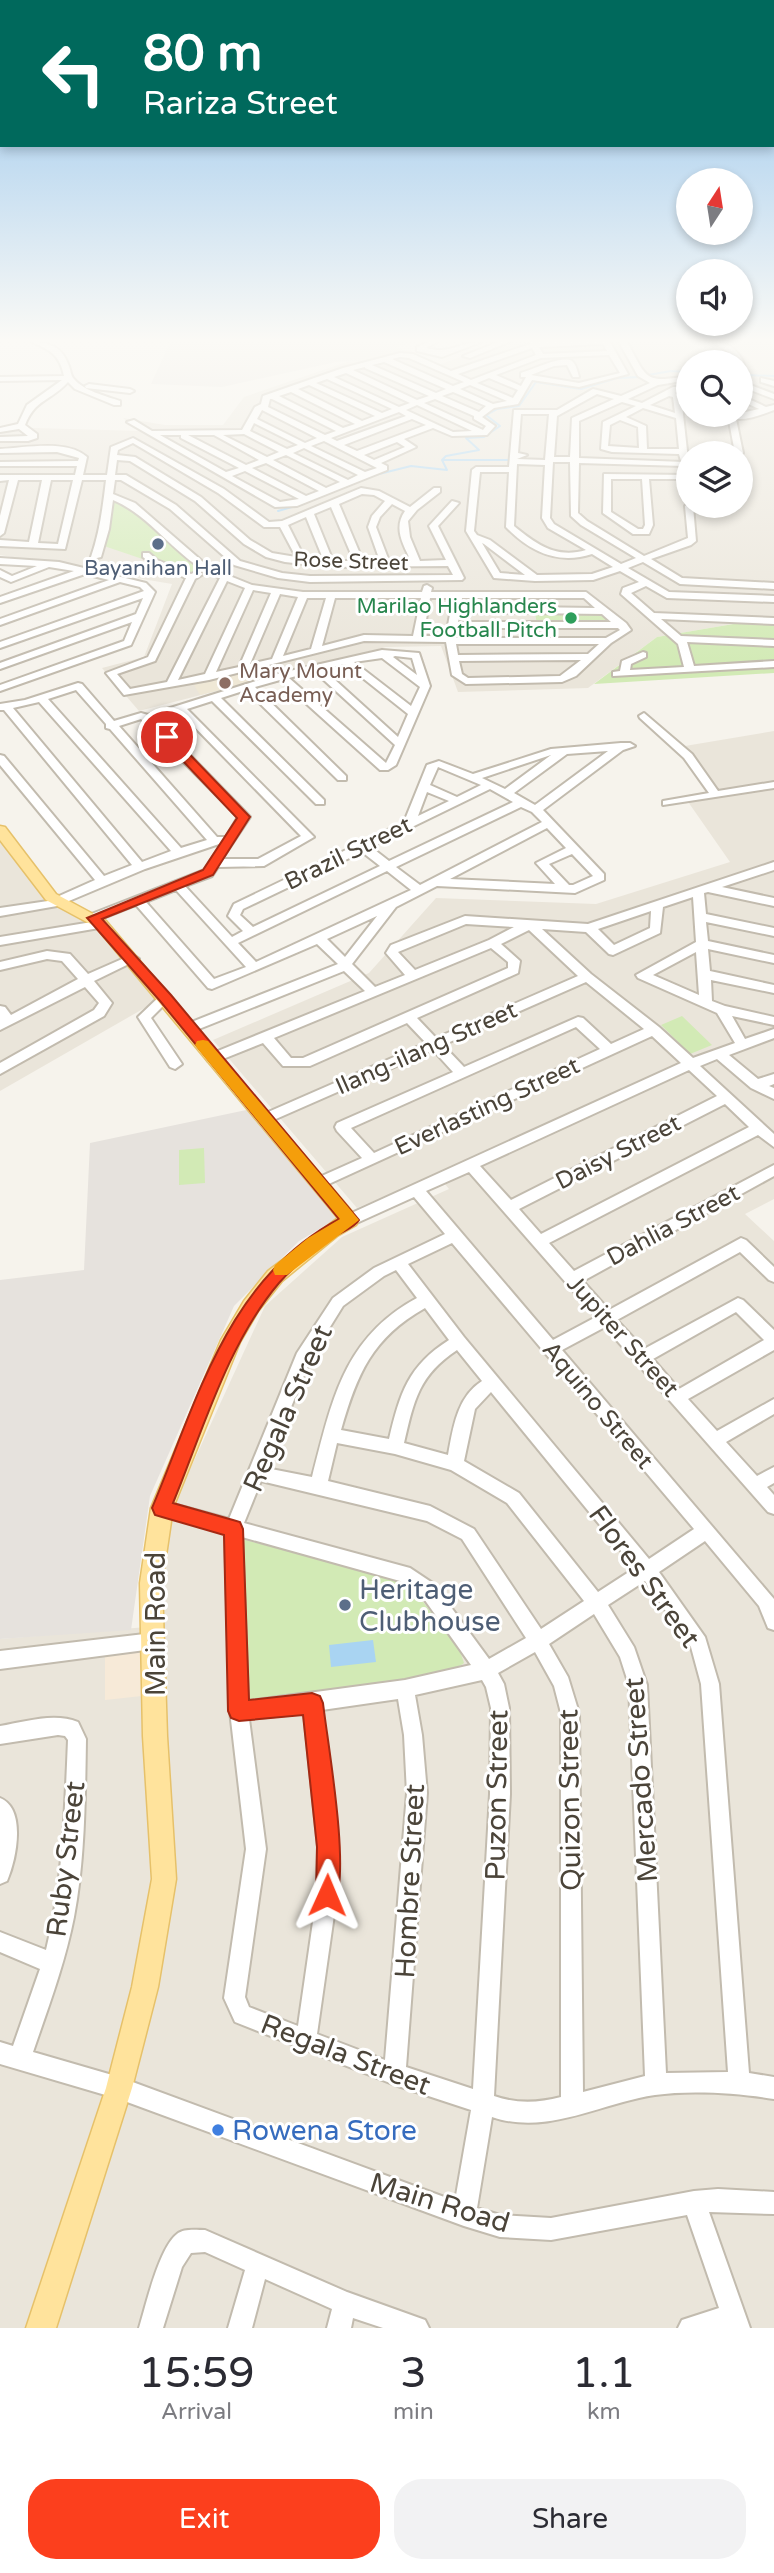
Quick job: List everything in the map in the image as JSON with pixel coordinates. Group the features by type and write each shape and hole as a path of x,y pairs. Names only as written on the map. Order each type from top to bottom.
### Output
{"main road":[{"path":"0,830 44,890 97,921 135,962 350,1220"},
{"name":"Main Road","path":"41,2328 119,2088 145,1987 164,1879 155,1736 153,1641 153,1556 162,1508 231,1340 251,1306 275,1276 291,1262 350,1220"}],"street":[{"path":"0,451 24,451"},
{"path":"0,543 62,547 82,463 82,455 68,451"},
{"path":"96,557 105,529 107,495 115,451"},
{"path":"152,451 221,491 261,523 283,524 366,491 410,510"},
{"path":"182,451 278,505 289,505 384,468 351,451"},
{"path":"213,451 305,499"},
{"path":"247,451 325,491"},
{"path":"281,451 346,482"},
{"path":"227,475 291,451"},
{"path":"314,451 364,475"},
{"path":"358,454 367,451"},
{"path":"376,462 403,451"},
{"path":"514,451 510,527 549,554 562,559 593,551"},
{"path":"549,451 547,523 667,595 774,599"},
{"path":"575,451 574,514 584,523 680,581 774,586"},
{"path":"632,451 676,452"},
{"name":"Rose Street","path":"114,457 132,459 198,499 247,542 269,555 302,562 330,564 452,563"},
{"path":"676,464 549,459 513,462 476,470 470,531 497,576 535,579 593,577 688,543 693,539 690,518"},
{"path":"0,464 82,463"},
{"path":"645,480 649,525 646,532 641,534 607,513 607,476 676,477"},
{"path":"0,478 126,478 173,508 237,563 281,576 310,579 459,578 433,526 455,503"},
{"path":"0,533 14,478"},
{"path":"33,545 47,478"},
{"path":"417,564 401,531 402,520 410,510 437,490"},
{"path":"198,499 221,491"},
{"path":"107,495 132,505 207,569 250,587 303,595 331,595 424,595 458,595 586,595 626,630 587,657 572,674 562,679 471,681 458,677 450,640 458,595"},
{"path":"386,565 372,527 376,516 390,501"},
{"path":"334,503 360,565"},
{"path":"309,513 330,564"},
{"path":"283,524 302,562"},
{"path":"474,537 487,542 535,579"},
{"path":"194,558 247,542"},
{"path":"146,555 155,562 191,577"},
{"path":"0,561 84,571 143,585 150,592"},
{"path":"0,573 11,579 51,565"},
{"path":"207,569 191,577 152,659 111,673 128,693 209,677 364,638 608,641"},
{"path":"0,600 84,571"},
{"path":"170,685 225,577"},
{"path":"0,622 118,579"},
{"path":"418,638 429,579"},
{"path":"646,583 625,592 683,643 691,669"},
{"path":"209,677 250,587"},
{"path":"0,688 128,643 150,592"},
{"path":"0,645 150,592"},
{"path":"243,669 276,592"},
{"path":"277,659 303,595"},
{"path":"314,652 331,595"},
{"path":"455,609 606,611"},
{"path":"0,666 140,616"},
{"path":"651,616 774,621"},
{"path":"451,625 623,625"},
{"path":"678,639 774,643"},
{"path":"381,653 425,686"},
{"path":"148,718 214,697 250,688 283,678 317,669 381,653 416,655 420,659 425,686 390,767 380,767 283,678"},
{"path":"647,672 643,653 626,663 621,674 774,664"},
{"path":"453,658 587,657"},
{"path":"348,662 412,713"},
{"path":"317,669 399,743"},
{"path":"3,706 42,699 78,686 110,726 214,841"},
{"path":"250,688 342,778"},
{"path":"214,697 320,802"},
{"path":"42,699 179,853"},
{"path":"3,706 141,867"},
{"path":"180,708 308,837 260,863 215,863"},
{"path":"0,941 97,921 138,900 208,873 244,816 148,718 141,716 110,726"},
{"path":"645,716 688,756 715,794"},
{"path":"474,778 551,752 625,746 536,810"},
{"path":"507,793 565,750"},
{"path":"0,758 102,881"},
{"path":"409,824 423,786 435,764 490,785 536,810 600,877 575,889 436,882"},
{"name":"Brazil Street","path":"253,933 234,916 237,907 490,785"},
{"path":"667,803 774,785"},
{"path":"423,786 456,800"},
{"path":"231,942 522,802"},
{"path":"138,900 212,985 393,904 549,823"},
{"path":"0,912 59,901 102,881 230,836"},
{"path":"362,846 418,890"},
{"path":"566,889 542,863 575,849"},
{"path":"412,975 392,953 395,948 465,920 589,928 774,866"},
{"path":"757,872 774,875"},
{"path":"178,885 254,968"},
{"path":"701,889 774,902"},
{"path":"701,889 706,1004"},
{"path":"189,1028 344,966 393,904"},
{"path":"589,928 613,951 656,930 657,905"},
{"path":"701,917 774,932"},
{"path":"213,1058 493,943 530,924"},
{"path":"530,924 587,977 654,1030 774,1142"},
{"path":"319,938 344,966 373,992"},
{"path":"266,1038 284,1060 299,1064 514,970 514,961 493,943"},
{"path":"774,959 702,944 642,975 722,1010 774,1021"},
{"path":"0,967 47,955 60,955 70,960 86,982 104,999 103,1010 0,1069"},
{"path":"0,1010 5,1024 102,974 113,974 135,962"},
{"path":"704,974 774,989"},
{"name":"Ilang-ilang Street","path":"264,1119 587,977"},
{"path":"166,998 144,1017 174,1064"},
{"path":"722,1010 742,1044"},
{"path":"408,1016 462,1073"},
{"path":"372,1160 342,1126 578,1021 608,1049"},
{"name":"Everlasting Street","path":"320,1183 654,1030"},
{"path":"350,1220 691,1064 774,1033"},
{"path":"719,1054 756,1085 774,1094"},
{"path":"756,1085 774,1079"},
{"name":"Daisy Street","path":"508,1208 727,1097"},
{"path":"538,1242 759,1128"},
{"name":"Jupiter Street","path":"471,1165 774,1507"},
{"name":"Dahlia Street","path":"572,1280 774,1170"},
{"name":"Aquino Street","path":"416,1191 766,1601 774,1622"},
{"name":"Regala Street","path":"455,1235 398,1262 338,1302 305,1353 233,1529 239,1711 256,1849 234,1998 243,2015 396,2074 509,2112 542,2113 656,2084 739,2082 774,2088"},
{"path":"551,1349 741,1244 774,1276"},
{"name":"Flores Street","path":"398,1262 458,1341 648,1571 699,1643 710,1684 739,2082"},
{"path":"318,1486 355,1369 370,1343 393,1320 427,1300"},
{"path":"643,1357 738,1304 774,1341 678,1397"},
{"path":"395,1447 408,1396 419,1371 435,1356 458,1341"},
{"path":"455,1464 468,1403 481,1388 493,1382"},
{"path":"715,1440 774,1406"},
{"name":"Mercado Street","path":"332,1435 395,1447 455,1464 513,1498 596,1602 628,1653 638,1685 656,2084"},
{"name":"Quizon Street","path":"257,1473 430,1514 468,1534 538,1641 562,1683 570,1713 572,2105"},
{"path":"755,1486 774,1474"},
{"name":"Puzon Street","path":"162,1508 404,1574 428,1590 495,1685 500,1708 500,1794 483,2105 464,2215"},
{"path":"239,1711 405,1689 486,1670 538,1641 706,1531"},
{"path":"0,1660 153,1641"},
{"name":"Hombre Street","path":"396,2074 417,1793 413,1735 405,1689"},
{"path":"306,2040 327,1895 328,1859 312,1703"},
{"name":"Ruby Street","path":"0,1735 58,1726 71,1728 77,1739 75,1824 64,1916 52,1963 10,2055"},
{"path":"0,1808 6,1815 7,1832 0,1874"},
{"path":"0,1942 52,1963"},
{"path":"10,2055 119,2088"},
{"name":"Main Road","path":"119,2088 500,2226 551,2230 694,2202 718,2200 774,2203"},
{"path":"690,2328 736,2322 694,2202"},
{"path":"151,2328 172,2261 185,2242 205,2241 345,2303 417,2328"},
{"path":"240,2328 258,2264"},
{"path":"339,2328 345,2303"}],"shaded area":[{"path":"0,451 676,451 676,518 753,518 753,451 774,451 774,617 657,637 588,688 458,692 441,646 386,647 139,711 102,668 144,657 172,584 0,555"},
{"name":"Mary Mount Academy","path":"250,672 256,681 200,695 194,685"},
{"path":"774,731 774,1199 745,1214 774,1241 774,2328 0,2328 0,1639 159,1626 165,1524 265,1306 342,1237 449,1189 437,1174 357,1208 213,1040 369,973 436,898 596,904 730,862 684,796 719,789 685,746"},
{"path":"0,835 49,900 100,927 162,998 0,1091"},
{"path":"251,1109 340,1217 299,1241 234,1306 150,1496 131,1630 0,1639 0,1280 84,1270 90,1143"},
{"path":"141,1646 142,1696 105,1700 105,1650"}],"green space":[{"path":"113,498 129,504 200,568 196,572 184,573 104,546"},
{"name":"Marilao Highlanders Football Pitch","path":"535,612 602,612 610,624 537,625"},
{"path":"774,617 774,673 594,684 657,637"},
{"path":"682,1016 712,1045 690,1054 661,1025"},
{"path":"204,1148 205,1183 179,1185 179,1150"},
{"path":"241,1539 406,1579 460,1651 464,1663 451,1669 398,1681 250,1704"}],"water":[{"path":"373,1640 376,1662 331,1667 329,1645"}],"waterway":[{"path":"442,460 446,456 475,451"},
{"path":"375,475 411,466 447,470 442,460"},
{"path":"442,460 510,460"},
{"path":"278,511 299,505"}],"slow traffic":[{"path":"203,1045 350,1220 314,1243 281,1270"}],"place":[{"name":"Bayanihan Hall","path":"158,544"},
{"name":"Marilao Highlanders Football Pitch","path":"571,618"},
{"name":"Mary Mount Academy","path":"225,683"},
{"name":"Heritage Clubhouse","path":"345,1605"},
{"name":"Rowena Store","path":"218,2130"}],"route":[{"path":"167,737 244,817 208,873 93,918 166,998 350,1220 314,1243 291,1262 275,1276 251,1306 231,1340 162,1508 233,1529 239,1711 312,1703 328,1847 327,1895"}]}
